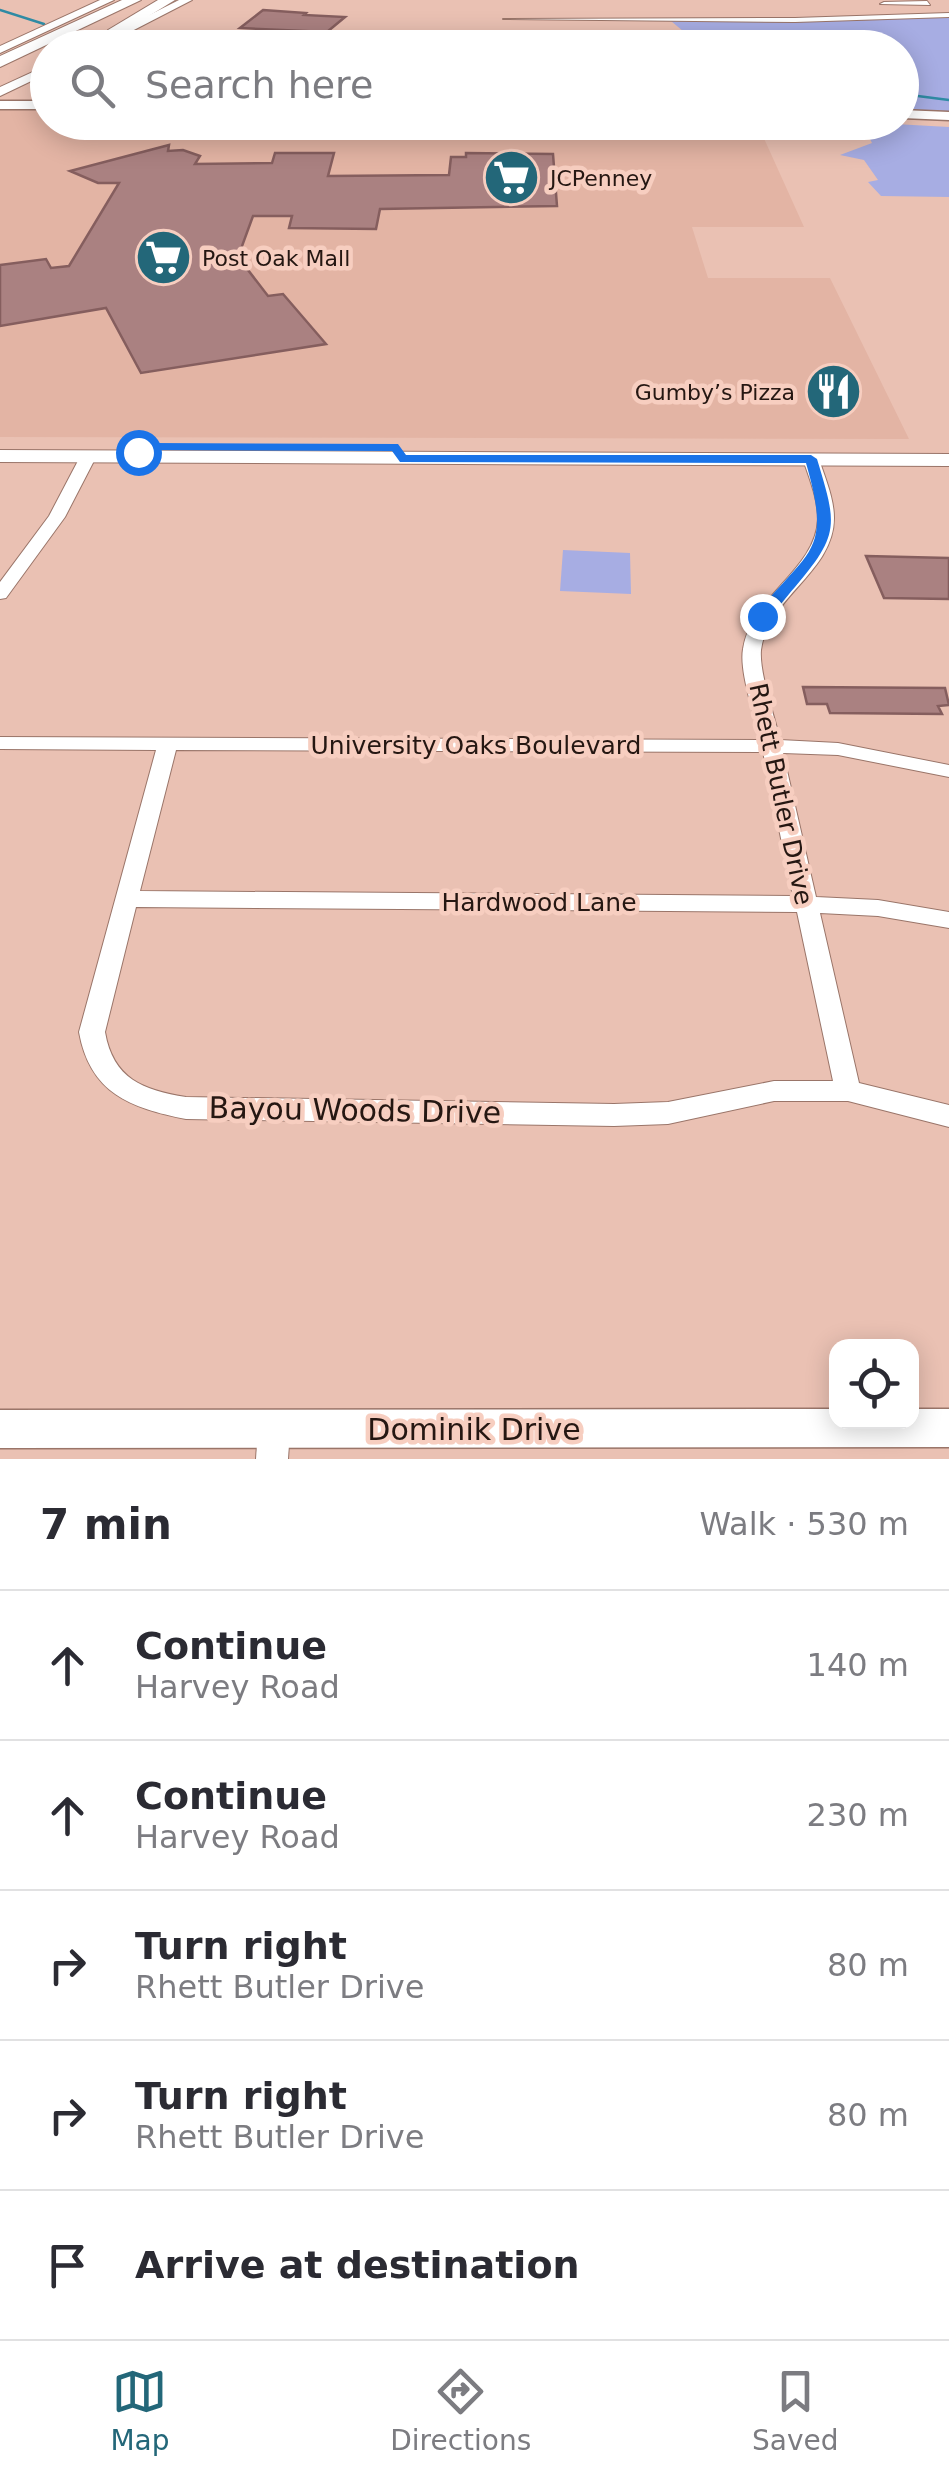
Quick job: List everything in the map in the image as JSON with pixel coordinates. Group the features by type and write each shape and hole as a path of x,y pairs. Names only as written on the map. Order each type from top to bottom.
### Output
{"highway":[{"path":"69,30 134,0"},
{"path":"102,30 166,0"},
{"path":"117,30 166,0"},
{"path":"0,62 30,48"},
{"path":"0,78 30,64"}],"main road":[{"path":"45,30 110,0"},
{"path":"125,30 187,0"},
{"path":"0,47 30,37"},
{"path":"0,92 30,77"},
{"path":"0,446 949,460"},
{"path":"88,457 94,452 138,452 150,446"},
{"path":"611,458 626,453 682,454 689,448"},
{"path":"811,459 814,454 867,454 880,449"},
{"path":"0,456 949,449"}],"street":[{"path":"884,4 929,3"},
{"path":"507,6 508,24 949,14"},
{"path":"732,8 738,20"},
{"path":"0,105 30,105"},
{"path":"919,115 949,116"},
{"path":"0,594 56,517 88,457"},
{"name":"Rhett Butler Drive","path":"811,459 825,507 824,535 818,551 769,605 752,648 770,746 848,1091"},
{"name":"University Oaks Boulevard","path":"0,744 770,746 838,749 949,770"},
{"name":"Bayou Woods Drive","path":"167,745 92,1032 100,1064 127,1093 152,1103 186,1108 632,1114 668,1113 774,1090 848,1091 949,1116"},
{"name":"Hardwood Lane","path":"128,900 805,904 878,908 949,920"},
{"name":"Dominik Drive","path":"0,1428 273,1444 949,1428"}],"shaded area":[{"path":"949,17 949,115 919,113 919,30 682,30 671,21"},
{"path":"0,108 30,108 30,140 765,140 804,227 692,227 708,278 830,278 909,439 0,437"},
{"path":"919,125 949,127 949,197 881,196 868,182 878,180 864,160 840,155 872,143 870,140 919,140"},
{"path":"563,550 630,553 631,594 560,591"}],"building":[{"path":"263,10 345,17 329,30 240,28"},
{"name":"Post Oak Mall","path":"169,145 168,151 183,150 200,156 195,164 272,163 275,153 334,153 328,176 449,175 451,157 466,157 466,153 553,154 557,206 380,209 376,229 289,228 292,216 253,216 238,257 268,296 283,294 326,344 141,373 106,308 0,326 0,265 46,259 51,268 69,266 119,183 98,183 70,171"},
{"path":"866,556 949,558 949,599 884,598"},
{"path":"803,687 945,688 949,705 938,706 942,714 830,713 827,704 807,704"}],"waterway":[{"path":"0,10 44,24"},
{"path":"919,96 949,100"}],"place":[{"name":"JCPenney","path":"511,178"},
{"name":"Post Oak Mall","path":"163,258"},
{"name":"Gumby’s Pizza","path":"834,392"}],"route":[{"path":"138,452 150,446 398,447 400,458 811,459 825,507 824,535 818,551 762,616"}]}
